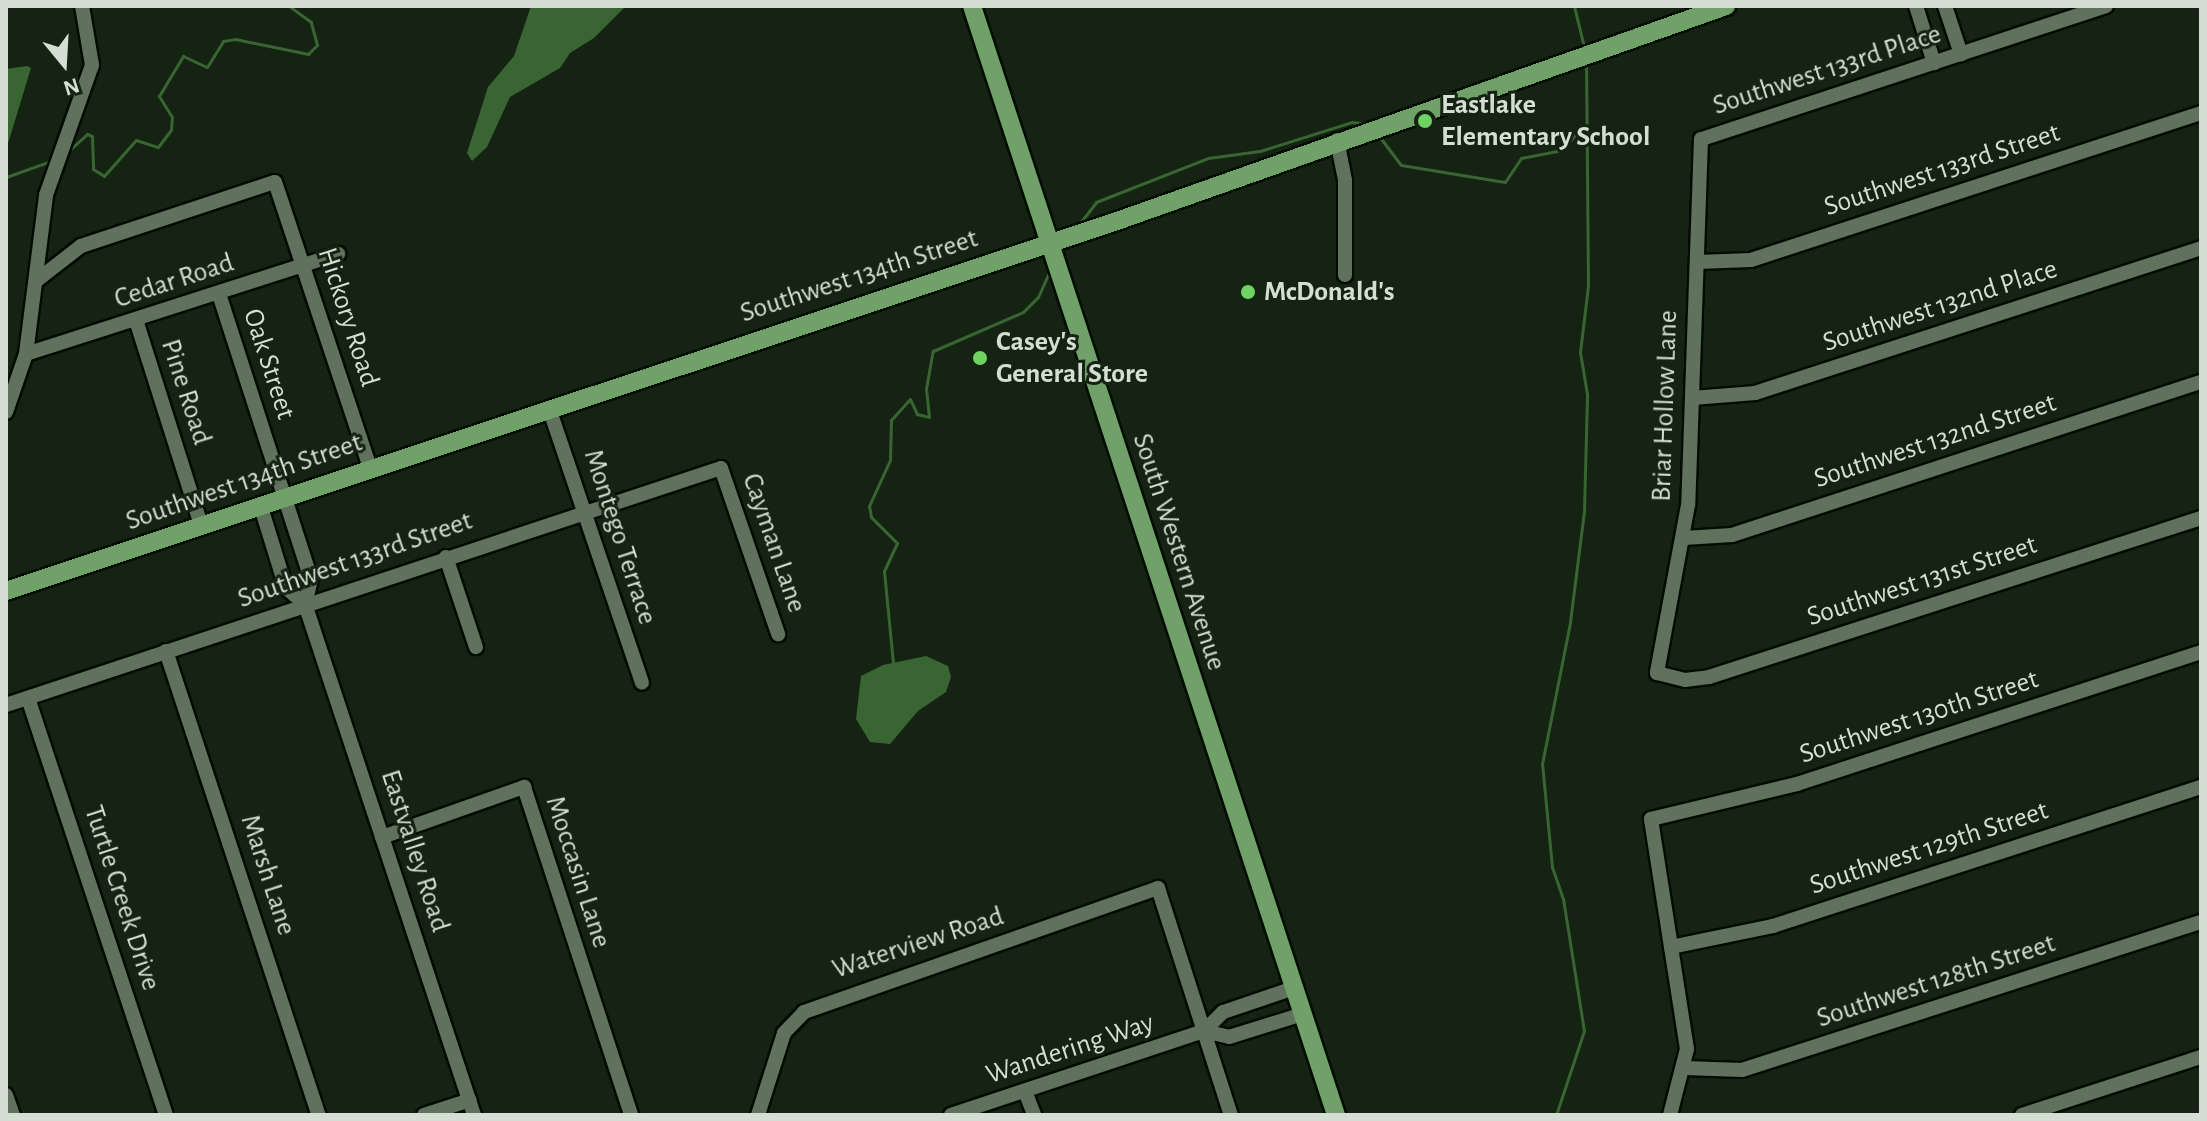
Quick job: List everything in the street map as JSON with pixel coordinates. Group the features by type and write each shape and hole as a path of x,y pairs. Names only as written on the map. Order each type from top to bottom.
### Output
{"main road":[{"name":"South Western Avenue","path":"972,6 1047,244 1336,1115"},
{"name":"Southwest 134th Street","path":"6,591 1047,244 1565,59 1726,6"}],"street":[{"path":"6,412 26,354 46,195 92,65 82,6"},
{"path":"1916,6 1934,63"},
{"path":"1945,6 1961,54"},
{"name":"Southwest 133rd Place","path":"1701,139 2106,6"},
{"name":"Southwest 133rd Street","path":"1697,262 1751,260 2201,113"},
{"name":"Briar Hollow Lane","path":"1657,673 1684,538 1693,398 1701,139"},
{"path":"1337,140 1345,180 1345,275"},
{"name":"Hickory Road","path":"36,281 81,246 275,182 370,468"},
{"name":"Southwest 132nd Place","path":"1693,398 1755,393 2201,248"},
{"name":"Cedar Road","path":"26,354 338,254"},
{"name":"Oak Street","path":"219,294 284,496"},
{"name":"Pine Road","path":"136,320 201,525"},
{"name":"Southwest 132nd Street","path":"1684,538 1732,535 2201,382"},
{"name":"Montego Terrace","path":"549,408 642,683"},
{"name":"Southwest 133rd Street","path":"6,705 721,468"},
{"name":"Cayman Lane","path":"721,468 778,634"},
{"name":"Eastvalley Road","path":"284,496 311,579 305,604"},
{"name":"Eastvalley Road","path":"260,504 286,588 305,604 472,1108"},
{"name":"Southwest 131st Street","path":"1657,673 1685,680 1709,677 2201,518"},
{"path":"446,557 476,647"},
{"name":"Marsh Lane","path":"166,651 319,1115"},
{"name":"Southwest 130th Street","path":"1671,947 1651,819 1797,784 2201,652"},
{"name":"Turtle Creek Drive","path":"28,698 166,1115"},
{"name":"Moccasin Lane","path":"382,837 524,787 631,1115"},
{"name":"Southwest 129th Street","path":"1671,947 1773,926 2201,787"},
{"name":"Waterview Road","path":"758,1115 784,1033 804,1012 1158,888 1204,1031"},
{"name":"Southwest 128th Street","path":"1685,1068 1742,1070 2201,922"},
{"path":"1670,1115 1685,1068 1686,1036 1671,947"},
{"name":"Wandering Way","path":"951,1115 1204,1031 1223,1012 1294,988"},
{"name":"Wandering Way","path":"1204,1031 1229,1037 1303,1014"},
{"path":"1204,1031 1231,1115"},
{"path":"2022,1115 2201,1057"},
{"path":"1025,1091 1034,1115"},
{"path":"6,1095 13,1115"},
{"path":"424,1115 472,1108"}],"shaded area":[{"path":"531,6 626,6 594,38 570,53 560,68 510,97 487,147 472,161 467,153 488,87 514,56"},
{"path":"31,68 6,150 6,69"},
{"path":"926,656 948,666 951,677 946,692 918,711 890,744 870,742 856,719 861,676 883,665"}],"waterway":[{"path":"65,154 87,134 92,136 93,169 104,176 136,140 158,147 171,130 172,117 159,96 183,56 207,67 223,41 235,39 308,54 317,45 311,22 289,6"},
{"path":"1574,6 1584,47"},
{"path":"1556,1115 1584,1031 1563,899 1552,867 1542,764 1570,622 1584,511 1587,394 1580,352 1588,286 1586,63"},
{"path":"1076,228 1096,202 1208,158 1260,151 1352,122 1367,124"},
{"path":"1379,136 1401,165 1505,182 1521,158 1562,150 1584,125"},
{"path":"6,177 51,161"},
{"path":"893,663 884,571 897,543 871,517 869,506 890,460 891,420 910,399 917,414 929,417 926,389 933,351 1023,312 1038,297 1051,268"}],"place":[{"name":"Eastlake Elementary School","path":"1425,121"},
{"name":"McDonald's","path":"1248,292"},
{"name":"Casey's General Store","path":"980,358"}]}
